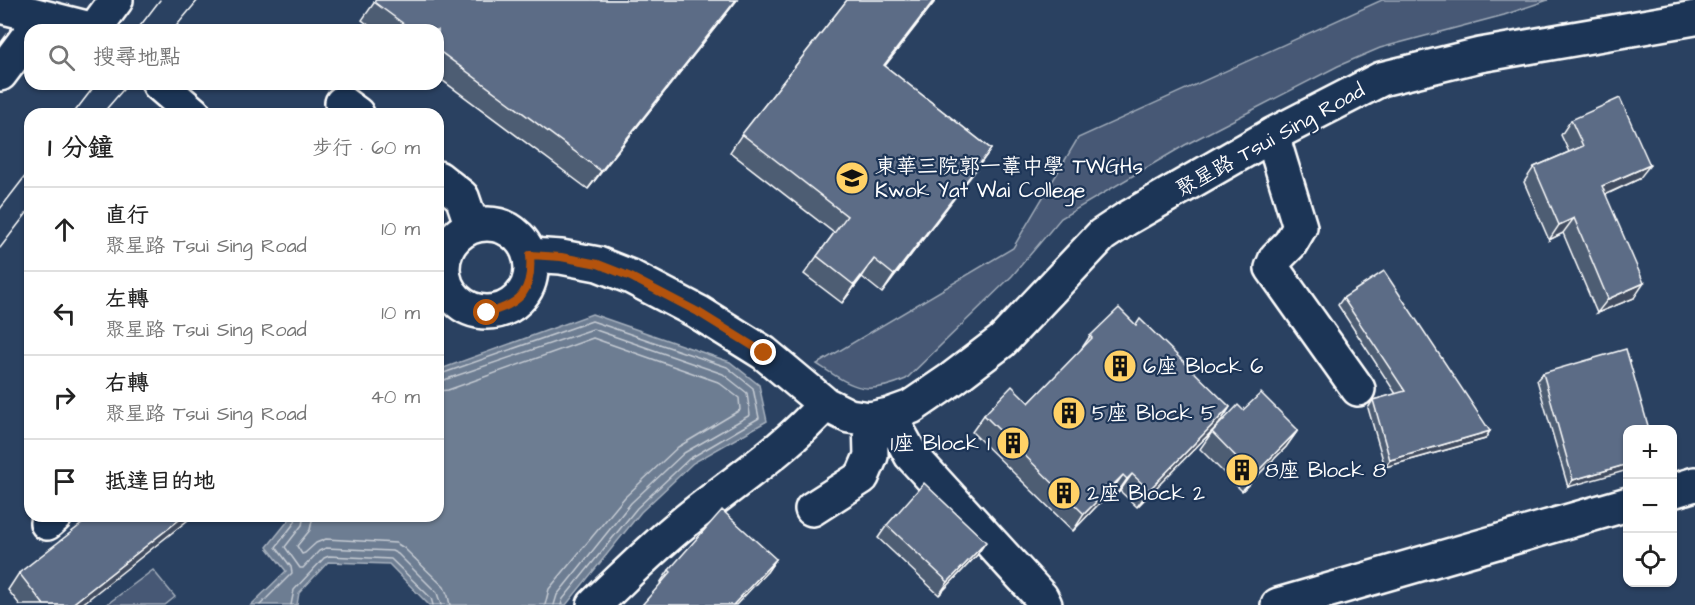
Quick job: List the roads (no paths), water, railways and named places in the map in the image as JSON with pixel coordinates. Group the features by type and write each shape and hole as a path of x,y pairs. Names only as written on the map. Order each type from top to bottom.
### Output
{"street":[{"path":"98,24 116,0"},
{"path":"0,6 72,24"},
{"name":"聚星路 Tsui Sing Road","path":"879,417 911,407 952,380 1002,341 1102,235 1272,135 1381,79 1480,55 1691,12"},
{"path":"0,74 24,42"},
{"path":"166,90 187,108"},
{"path":"1272,135 1300,227 1290,244 1276,258 1272,268 1358,388"},
{"path":"444,183 462,197 472,226"},
{"path":"444,254 456,236 472,226 490,223 508,228 521,239 530,255 531,273 524,293 508,308 487,313 466,308 450,293 444,281"},
{"path":"530,255 561,257 598,264 631,277 698,312 764,353 825,404 849,416 879,417 1041,597 1045,605"},
{"path":"594,605 680,525 805,427 825,404"},
{"path":"812,509 862,477 871,456 879,417"},
{"path":"1677,489 1695,484"},
{"path":"1278,605 1623,505"}],"water":[{"path":"592,314 730,362 759,385 767,421 693,463 641,512 566,605 429,605 389,564 328,562 299,593 297,605 251,605 286,571 267,547 287,522 444,522 444,368"}],"tram line":[{"path":"142,24 160,0"},
{"path":"178,24 198,0"},
{"path":"78,108 91,90"},
{"path":"107,108 123,90"},
{"path":"0,209 24,178"},
{"path":"0,248 24,217"}],"place":[{"name":"東華三院郭一葦中學 TWGHs Kwok Yat Wai College","path":"852,178"},
{"name":"6座 Block 6","path":"1120,366"},
{"name":"5座 Block 5","path":"1069,413"},
{"name":"1座 Block 1","path":"1013,443"},
{"name":"8座 Block 8","path":"1242,470"},
{"name":"2座 Block 2","path":"1064,493"}]}
